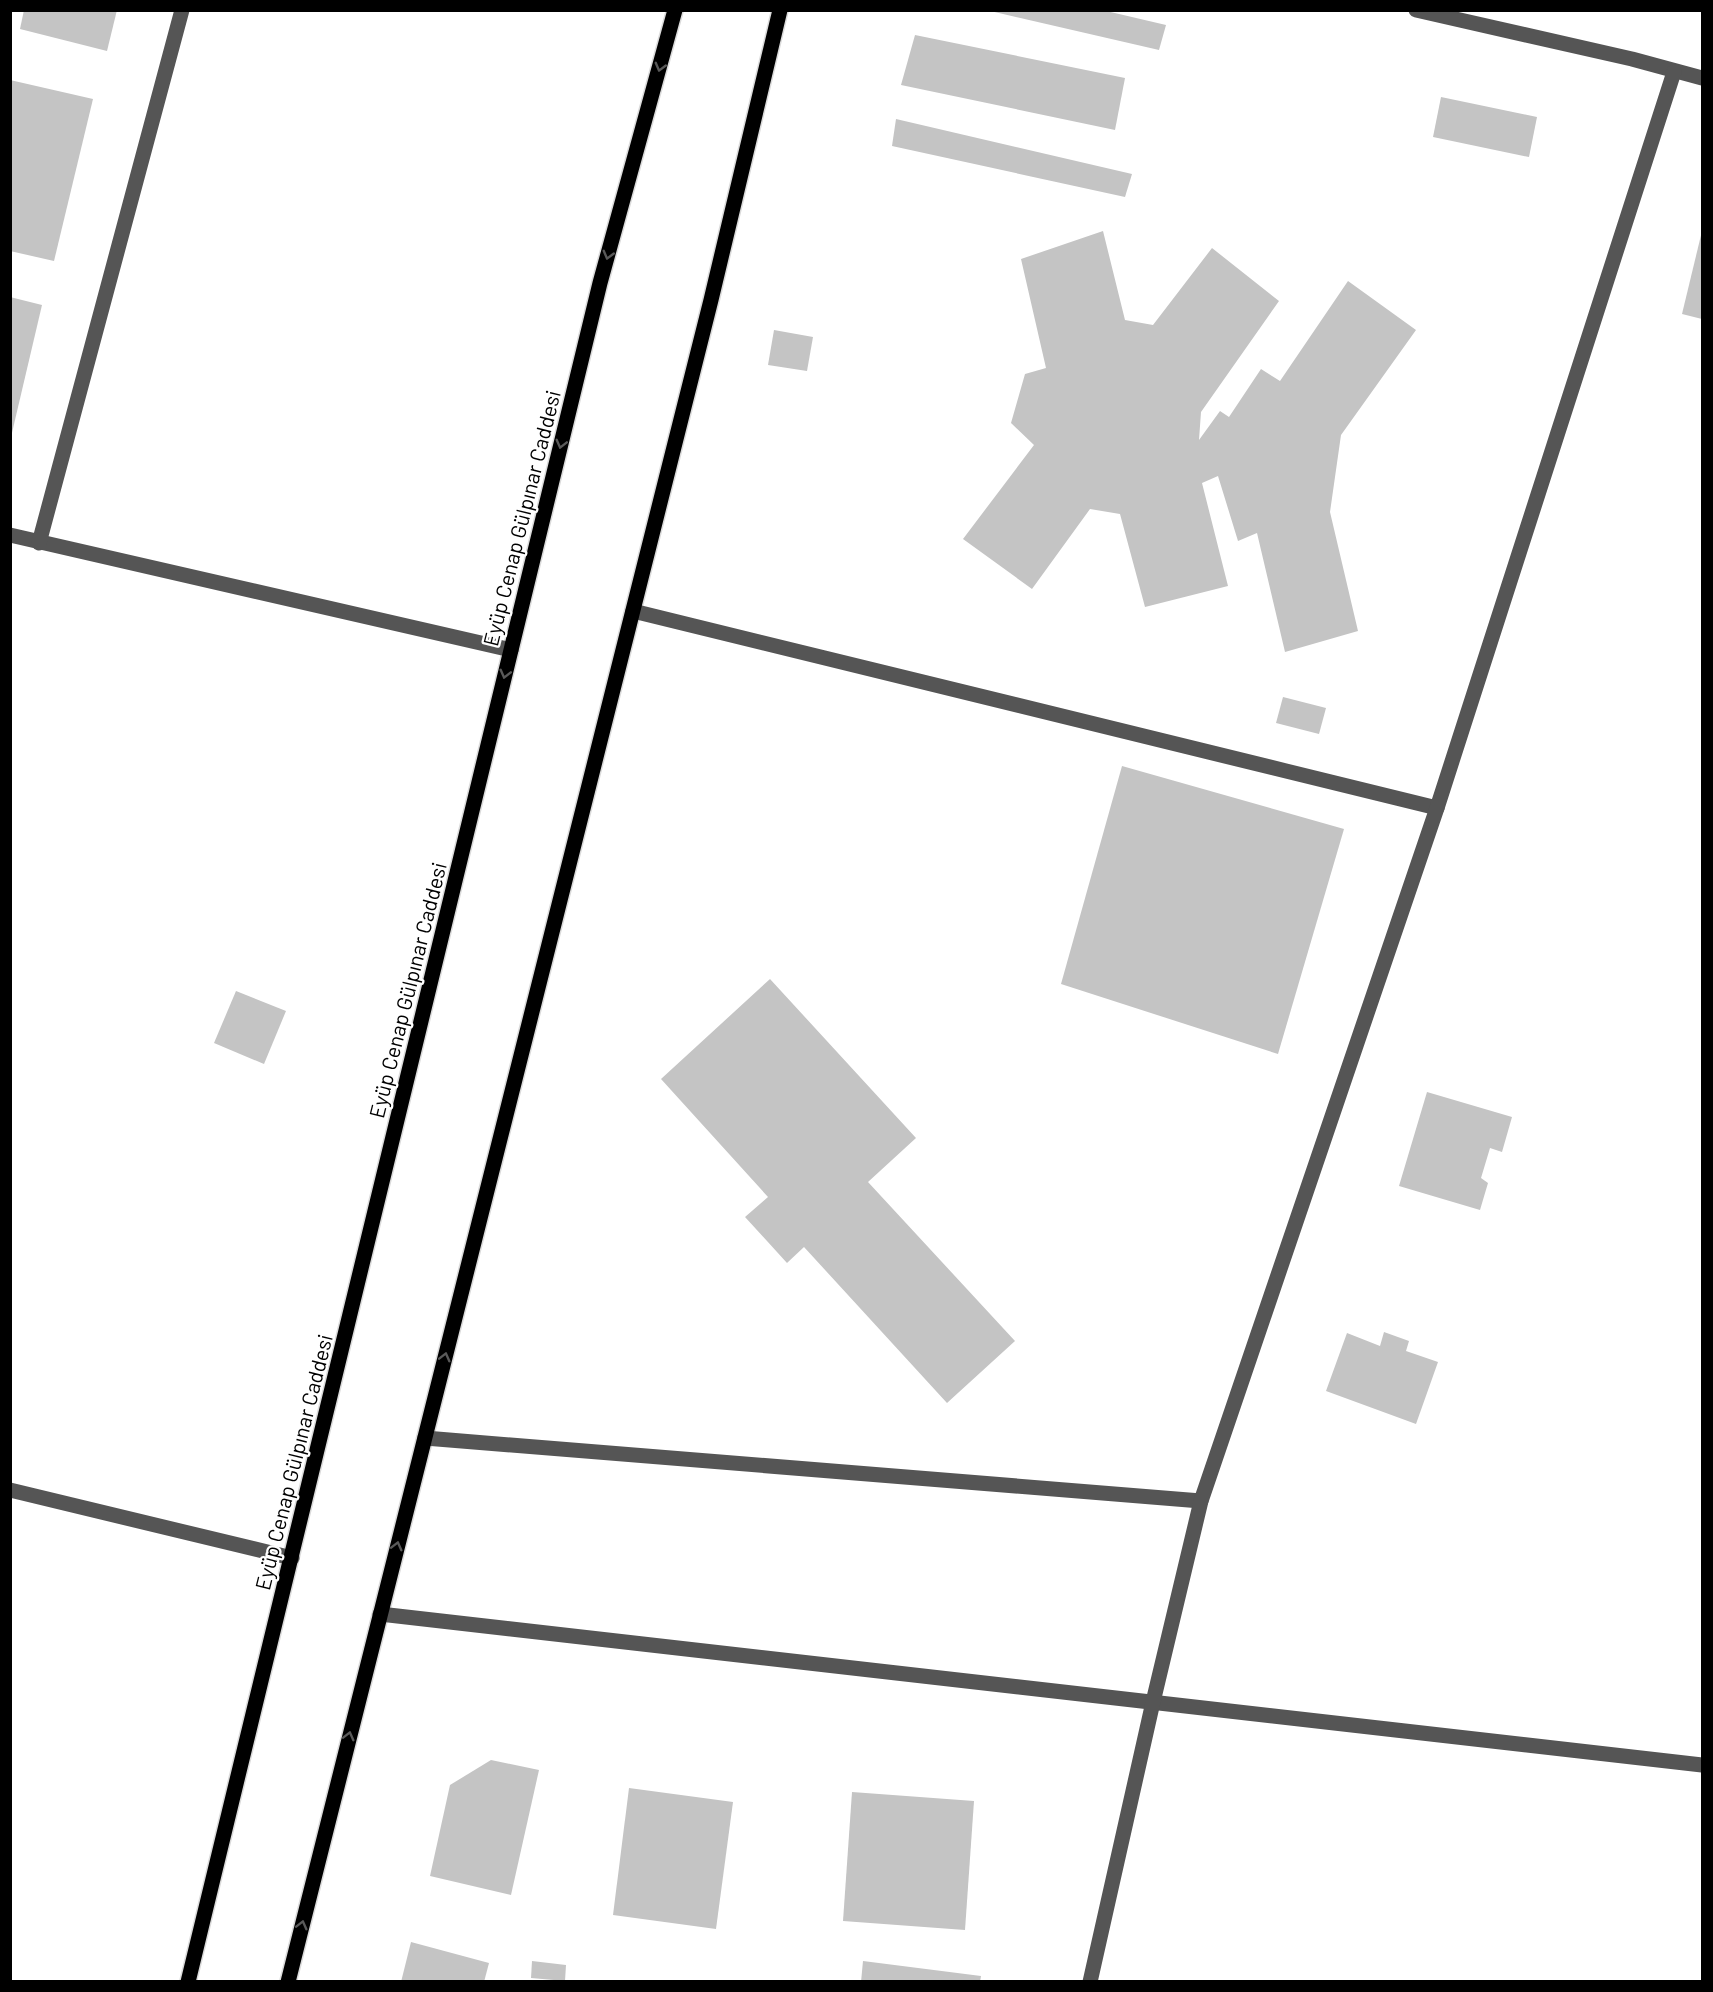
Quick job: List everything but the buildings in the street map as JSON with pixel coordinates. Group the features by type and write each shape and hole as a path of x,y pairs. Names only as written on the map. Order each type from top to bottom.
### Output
{"main road":[{"name":"Eyüp Cenap Gülpınar Caddesi","path":"188,1982 600,283 675,10"},
{"path":"288,1982 711,300 780,10"}],"street":[{"path":"39,543 182,10"},
{"path":"1416,10 1632,59 1702,78"},
{"path":"1090,1982 1201,1501 1437,808 1674,72"},
{"path":"10,535 511,650"},
{"path":"633,611 1437,808"},
{"path":"424,1438 1201,1501"},
{"path":"10,1490 292,1558"},
{"path":"380,1614 1702,1766"}]}
